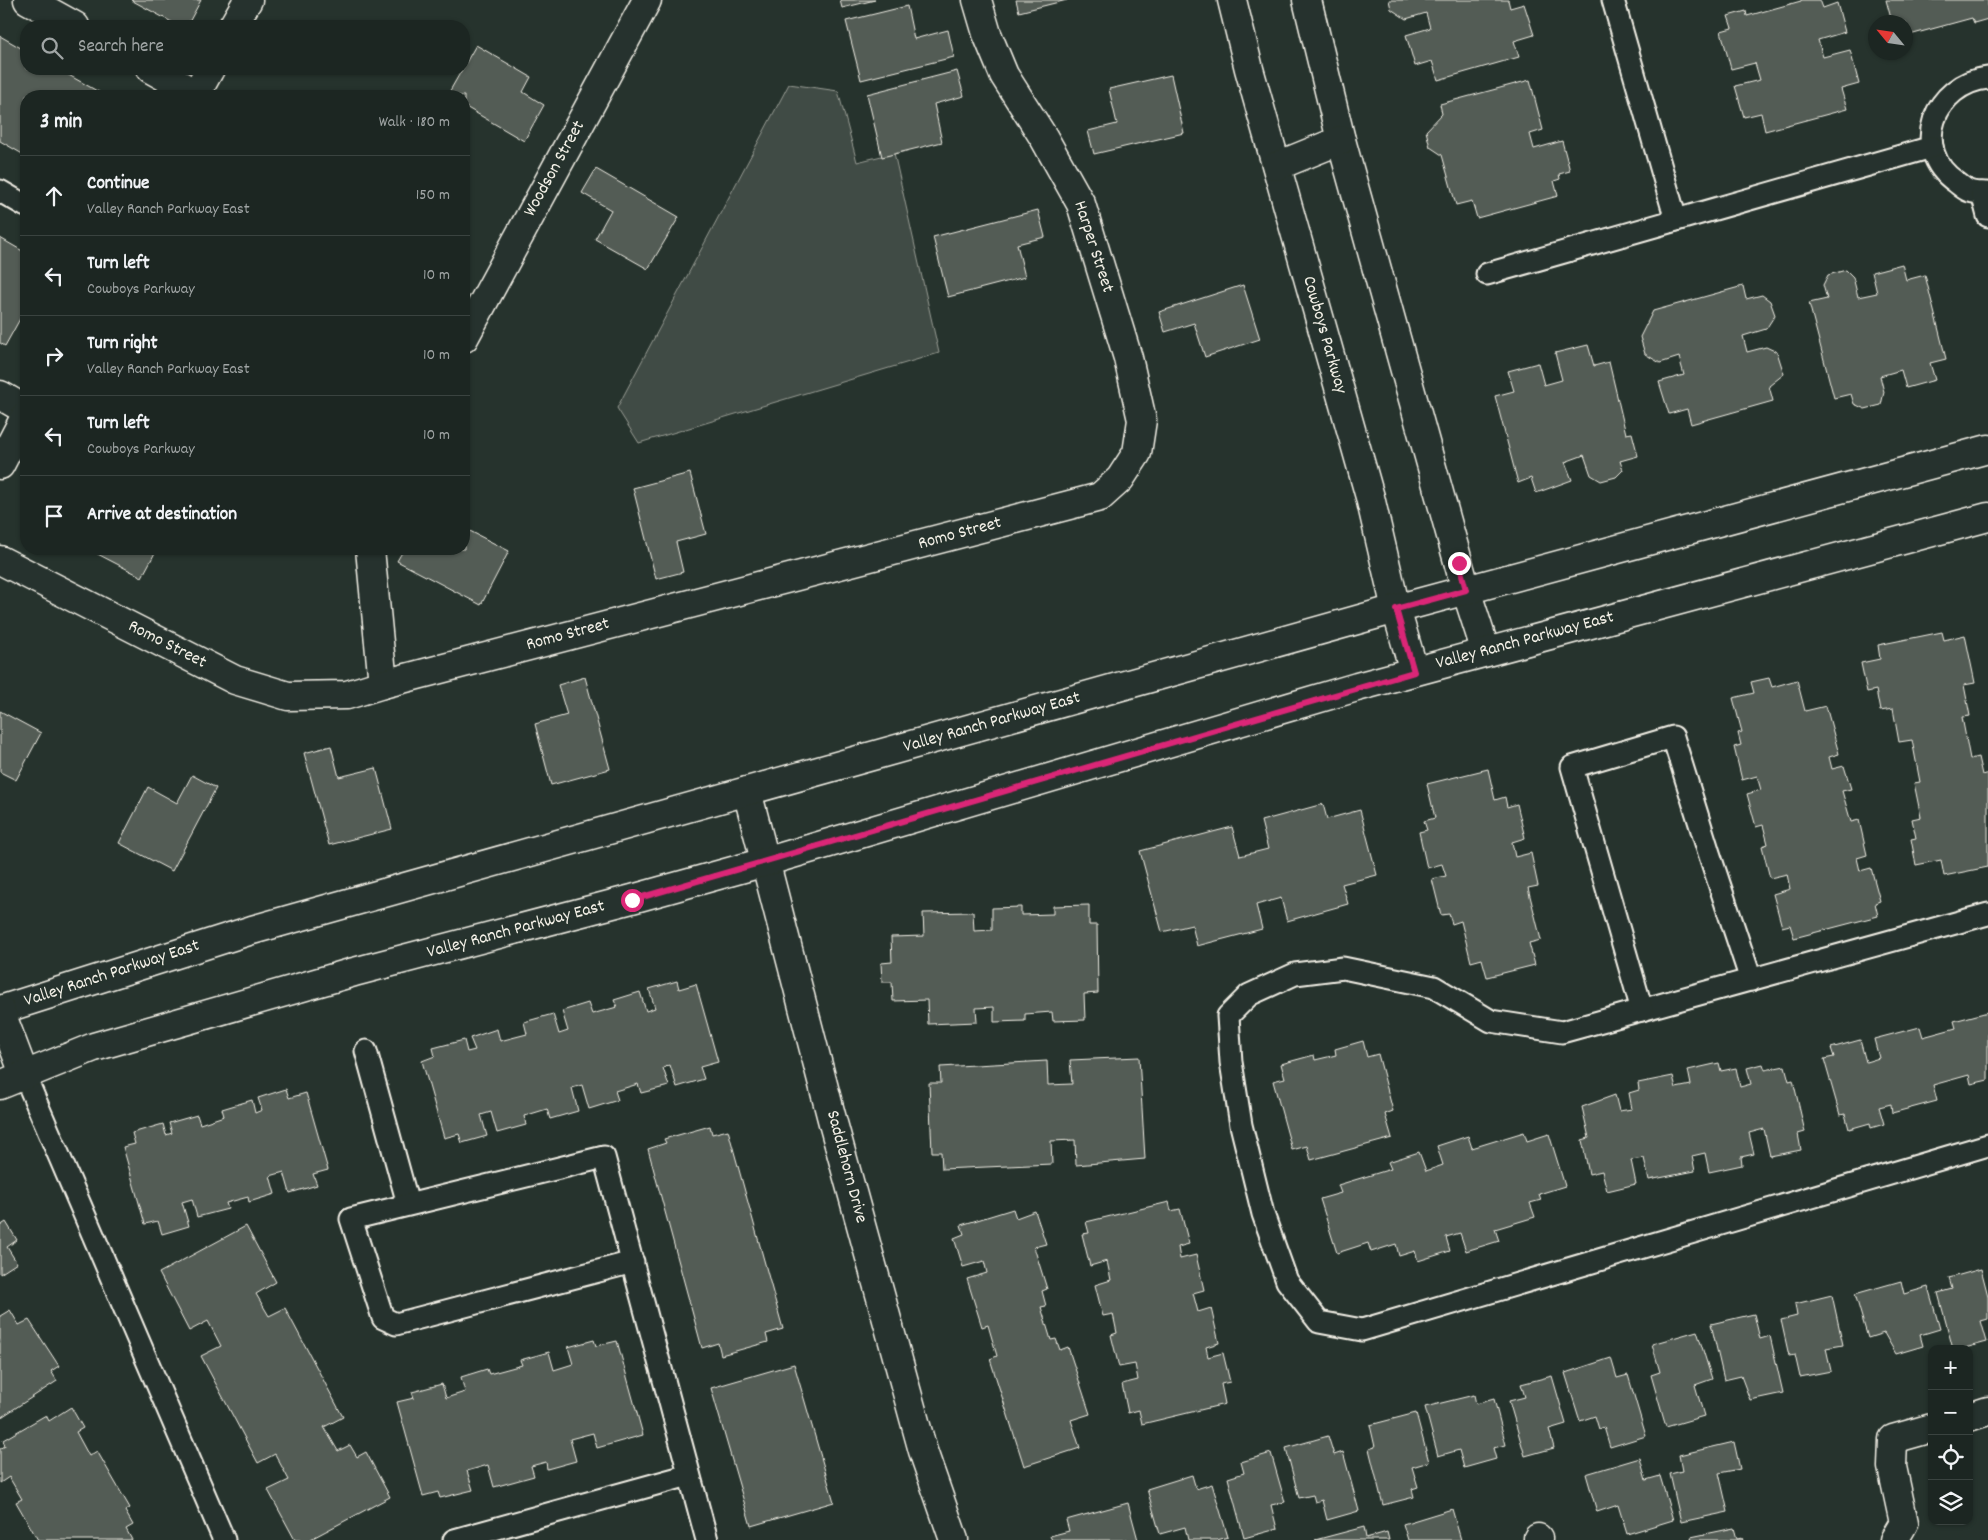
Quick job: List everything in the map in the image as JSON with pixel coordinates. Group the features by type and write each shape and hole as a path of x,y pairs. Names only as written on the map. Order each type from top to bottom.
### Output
{"street":[{"path":"28,0 64,20"},
{"path":"236,20 248,0"},
{"name":"Woodson Street","path":"470,327 647,0"},
{"name":"Harper Street","path":"977,0 987,34 1004,74 1044,138 1081,204 1128,358 1142,420 1137,453"},
{"name":"Cowboys Parkway","path":"1232,0 1370,497 1396,609 1414,672"},
{"path":"1307,0 1341,140 1435,472 1466,590 1486,652"},
{"path":"161,75 187,90"},
{"path":"199,90 207,75"},
{"path":"1277,166 1341,140"},
{"path":"0,395 20,407"},
{"path":"0,465 20,427"},
{"name":"Valley Ranch Parkway East","path":"0,1010 252,930 1396,609 1988,448"},
{"name":"Romo Street","path":"0,560 235,680 288,696 347,695 383,684 1100,498 1120,480 1137,453"},
{"name":"Valley Ranch Parkway East","path":"0,1085 94,1047 354,972 632,900 1414,672 1988,517"},
{"path":"371,555 383,684"},
{"name":"Saddlehorn Drive","path":"747,791 833,1123 921,1441 954,1540"},
{"path":"0,1010 24,1074"},
{"path":"1973,1416 1988,1411"},
{"path":"1894,1540 1904,1523 1892,1467 1893,1439 1928,1429"}],"lane":[{"path":"1613,0 1676,220"},
{"path":"1988,78 1967,82 1950,93 1938,108 1932,128 1932,147 1945,174 1969,191 1985,193 1988,216"},
{"path":"1487,274 1932,147"},
{"path":"0,191 20,203"},
{"path":"1642,1010 1572,767 1673,737 1751,980"},
{"path":"1988,914 1562,1032 1491,1021 1434,987 1343,968 1295,974 1249,995 1228,1016 1230,1062 1241,1125 1264,1214 1287,1282 1319,1322 1362,1330 1988,1145"},
{"path":"366,1051 408,1204"},
{"path":"24,1074 224,1540"},
{"path":"633,1262 396,1324 383,1318 351,1219 604,1157 633,1262 707,1540"},
{"path":"454,1540 689,1475"}],"shaded area":[{"path":"789,84 838,91 857,162 894,153 939,353 639,443 617,408"}],"building":[{"path":"131,0 201,0 190,20 168,20"},
{"path":"840,0 875,0 842,8"},
{"path":"1016,0 1067,0 1019,12"},
{"path":"1389,0 1508,0 1510,8 1524,4 1534,35 1514,41 1519,57 1438,80 1432,61 1415,66 1406,35 1430,28 1426,13 1406,19 1391,9"},
{"path":"1801,0 1820,0 1823,8 1837,3 1845,32 1818,40 1823,57 1850,50 1859,84 1841,89 1847,109 1765,131 1761,113 1744,117 1735,86 1760,80 1755,63 1731,69 1721,31 1732,28 1728,16 1746,11 1747,16"},
{"path":"1886,0 1988,0 1988,19 1974,23 1972,18 1913,34 1913,15 1890,15"},
{"path":"907,6 914,39 948,30 954,57 861,80 846,21"},
{"path":"0,36 20,48 20,75 69,75 95,90 20,90 20,153 0,141"},
{"path":"476,45 531,77 523,92 544,105 524,141 470,110 470,90 450,90 459,75 470,75 470,56"},
{"path":"957,71 964,96 934,104 942,142 882,157 867,94"},
{"path":"1171,75 1184,133 1094,154 1088,131 1117,124 1109,89"},
{"path":"1530,80 1543,130 1530,134 1534,149 1562,141 1570,171 1559,174 1560,179 1554,181 1558,196 1477,218 1472,201 1456,205 1442,155 1430,147 1426,131 1442,114 1440,104"},
{"path":"596,169 679,217 648,269 595,239 611,210 582,193"},
{"path":"1038,210 1045,237 1017,244 1025,277 948,297 933,237"},
{"path":"0,238 20,250 20,319 5,346 0,343"},
{"path":"1902,264 1906,280 1925,275 1946,359 1930,363 1935,380 1906,388 1901,370 1880,376 1884,392 1881,405 1865,409 1854,404 1851,394 1834,398 1809,303 1827,299 1823,285 1828,275 1846,270 1853,277 1858,297 1877,293 1872,272"},
{"path":"1243,285 1260,339 1205,357 1194,323 1165,332 1159,312"},
{"path":"1743,286 1746,299 1762,295 1770,301 1775,315 1766,329 1743,336 1747,352 1766,347 1777,352 1784,374 1769,386 1773,401 1691,424 1687,409 1669,414 1659,382 1684,375 1679,357 1660,363 1645,354 1640,337 1653,311"},
{"path":"1588,345 1594,366 1609,362 1626,434 1632,433 1638,456 1620,461 1623,470 1616,477 1601,481 1591,475 1584,455 1565,462 1572,480 1536,493 1531,478 1518,483 1495,396 1514,391 1508,371 1538,363 1544,385 1562,380 1555,353"},
{"path":"690,473 706,534 676,542 683,572 656,579 633,488"},
{"path":"470,531 509,551 481,605 397,561 400,555 470,555"},
{"path":"100,555 154,555 142,577"},
{"path":"1942,632 1944,640 1965,635 1975,683 1964,685 1970,716 1962,717 1970,759 1978,757 1982,775 1988,773 1988,867 1944,876 1941,860 1916,865 1911,839 1916,838 1912,819 1921,817 1914,783 1920,782 1912,740 1899,742 1893,709 1880,711 1876,690 1867,692 1861,663 1880,659 1878,645"},
{"path":"585,677 610,769 551,785 535,724 567,715 558,685"},
{"path":"1769,678 1772,687 1797,680 1805,711 1826,706 1839,754 1829,757 1832,769 1844,766 1851,789 1842,791 1851,822 1859,820 1867,855 1857,858 1860,871 1871,868 1880,901 1875,903 1878,916 1794,938 1790,925 1782,927 1773,894 1790,889 1787,874 1770,878 1762,846 1768,844 1763,825 1756,827 1747,794 1761,790 1757,776 1742,780 1734,747 1741,745 1738,733 1742,732 1733,698 1754,693 1751,682"},
{"path":"0,711 41,733 16,780 0,772"},
{"path":"331,746 339,777 376,768 392,829 329,845 304,753"},
{"path":"1488,769 1495,800 1505,797 1507,807 1517,804 1525,838 1512,842 1515,857 1531,853 1538,886 1528,888 1541,940 1529,943 1535,965 1487,977 1482,959 1471,962 1461,921 1452,924 1449,914 1441,915 1432,879 1446,876 1442,864 1427,868 1419,832 1427,830 1424,821 1435,818 1427,784"},
{"path":"192,775 216,788 172,871 119,843 148,787 177,803"},
{"path":"1323,804 1327,819 1360,810 1377,875 1342,884 1348,904 1287,921 1281,898 1256,905 1262,929 1197,946 1192,925 1162,932 1140,851 1232,827 1240,856 1268,849 1261,821"},
{"path":"1089,905 1089,925 1097,925 1098,993 1084,994 1085,1020 1053,1021 1052,1012 1025,1014 1025,1021 994,1022 994,1007 976,1008 977,1022 928,1024 927,1000 893,1001 892,982 882,982 881,963 892,962 891,937 924,936 923,913 973,912 974,931 992,930 992,908 1021,907 1021,915 1053,914 1053,906"},
{"path":"677,981 679,989 696,984 718,1062 700,1067 704,1079 677,1087 670,1065 663,1068 669,1086 641,1093 638,1084 615,1091 618,1100 589,1109 582,1085 572,1088 578,1111 550,1119 547,1109 524,1116 526,1125 497,1133 491,1112 481,1115 487,1136 462,1143 459,1134 444,1138 422,1061 435,1056 433,1048 464,1040 467,1052 475,1050 470,1038 497,1029 500,1041 527,1034 524,1022 553,1014 559,1034 568,1031 562,1011 588,1003 592,1014 617,1007 614,1000 640,992 646,1011 655,1008 649,989"},
{"path":"1988,1012 1988,1080 1971,1084 1969,1075 1933,1085 1937,1101 1892,1113 1891,1104 1879,1107 1884,1124 1871,1128 1870,1123 1849,1129 1845,1114 1840,1115 1824,1059 1834,1057 1831,1048 1860,1040 1866,1062 1879,1058 1874,1039 1920,1027 1923,1037 1956,1028 1954,1021"},
{"path":"1363,1041 1367,1057 1378,1054 1393,1111 1385,1114 1392,1138 1311,1160 1307,1146 1292,1150 1273,1081 1285,1078 1281,1064 1314,1055 1315,1060 1336,1055 1335,1049"},
{"path":"1139,1057 1145,1159 1076,1165 1075,1140 1051,1141 1052,1164 942,1169 941,1152 932,1152 929,1083 941,1083 940,1067 1047,1061 1048,1085 1072,1084 1070,1060"},
{"path":"1719,1063 1721,1071 1736,1068 1740,1087 1751,1084 1747,1068 1763,1064 1765,1070 1785,1066 1789,1081 1793,1080 1805,1132 1798,1134 1801,1150 1770,1156 1764,1129 1749,1133 1754,1154 1741,1157 1742,1165 1709,1172 1705,1153 1692,1156 1695,1171 1649,1180 1644,1158 1631,1160 1636,1184 1607,1191 1602,1171 1589,1174 1582,1140 1589,1138 1582,1107 1615,1095 1619,1111 1632,1109 1629,1093 1639,1090 1638,1083 1673,1076 1676,1088 1691,1085 1688,1070"},
{"path":"286,1089 289,1098 306,1093 328,1170 313,1174 317,1185 290,1193 284,1172 270,1176 275,1194 249,1202 248,1197 226,1203 228,1209 197,1217 192,1199 182,1202 189,1226 162,1234 158,1221 145,1224 123,1147 135,1144 132,1133 163,1124 166,1135 172,1133 169,1123 197,1115 200,1124 224,1116 222,1109 252,1100 255,1113 262,1110 258,1098"},
{"path":"710,1126 712,1134 728,1130 783,1329 766,1334 768,1342 721,1355 718,1343 702,1348 648,1149 666,1143 664,1139"},
{"path":"1524,1132 1527,1141 1549,1134 1565,1186 1539,1194 1541,1200 1530,1203 1535,1217 1495,1229 1499,1241 1466,1251 1460,1233 1446,1237 1450,1251 1418,1261 1415,1251 1399,1256 1396,1244 1371,1252 1368,1243 1337,1253 1320,1199 1341,1193 1338,1185 1391,1169 1388,1162 1419,1152 1426,1171 1443,1165 1437,1146 1468,1136 1472,1148"},
{"path":"1169,1202 1171,1211 1180,1209 1189,1244 1178,1247 1180,1259 1196,1255 1204,1290 1193,1293 1198,1312 1211,1308 1219,1343 1206,1347 1208,1357 1223,1353 1230,1382 1221,1384 1225,1404 1142,1424 1139,1410 1128,1413 1122,1384 1138,1380 1135,1364 1119,1367 1111,1335 1117,1333 1113,1314 1103,1316 1095,1285 1111,1280 1107,1261 1090,1266 1082,1234 1089,1233 1086,1222"},
{"path":"1013,1209 1016,1218 1035,1211 1046,1244 1034,1247 1047,1289 1042,1291 1046,1306 1041,1307 1051,1340 1056,1339 1060,1350 1068,1347 1090,1414 1071,1420 1080,1448 1024,1466 990,1359 997,1356 988,1325 982,1327 967,1279 987,1273 984,1261 963,1267 954,1238 964,1234 961,1225"},
{"path":"6,1222 17,1240 7,1247 17,1263 0,1274 0,1226"},
{"path":"246,1226 276,1282 256,1294 269,1316 285,1308 343,1417 324,1427 338,1451 350,1445 357,1457 366,1452 390,1497 309,1540 295,1540 268,1490 289,1480 275,1454 258,1463 201,1356 221,1346 208,1321 189,1331 159,1273"},
{"path":"1981,1269 1988,1296 1988,1319 1981,1321 1987,1342 1973,1346 1952,1345 1938,1293 1952,1289 1949,1278"},
{"path":"1901,1281 1904,1294 1928,1287 1940,1329 1920,1335 1923,1346 1896,1354 1884,1333 1868,1338 1855,1294"},
{"path":"1832,1295 1843,1345 1826,1348 1831,1371 1800,1377 1795,1355 1789,1356 1781,1320 1797,1316 1795,1304"},
{"path":"10,1310 19,1325 29,1320 59,1366 51,1371 57,1381 0,1418 0,1316"},
{"path":"1754,1314 1760,1339 1770,1336 1783,1393 1750,1400 1741,1376 1724,1380 1711,1324"},
{"path":"1697,1331 1712,1379 1695,1385 1704,1416 1666,1427 1651,1375 1660,1372 1652,1344"},
{"path":"594,1340 596,1346 617,1341 643,1435 597,1448 593,1433 570,1439 576,1461 547,1469 546,1462 531,1466 534,1476 494,1487 488,1465 467,1471 473,1490 440,1498 438,1492 423,1496 397,1402 414,1398 412,1392 442,1384 446,1398 465,1392 461,1377 487,1369 489,1374 522,1365 520,1360 549,1352 554,1370 573,1364 568,1347"},
{"path":"1611,1358 1617,1378 1628,1375 1646,1436 1610,1447 1604,1427 1599,1429 1595,1416 1580,1421 1565,1373"},
{"path":"794,1364 834,1502 751,1526 711,1388"},
{"path":"1552,1376 1566,1424 1549,1429 1554,1448 1525,1456 1509,1401 1525,1397 1521,1384"},
{"path":"1474,1395 1476,1404 1494,1399 1506,1445 1493,1448 1496,1459 1464,1468 1459,1450 1438,1456 1425,1407"},
{"path":"71,1407 83,1428 76,1432 89,1456 97,1451 130,1508 125,1511 133,1525 126,1529 132,1540 38,1540 16,1502 22,1499 9,1477 0,1483 0,1449 5,1446 3,1440 46,1415 49,1421"},
{"path":"1416,1413 1429,1462 1412,1467 1418,1487 1412,1489 1414,1497 1383,1505 1369,1449 1375,1447 1370,1425"},
{"path":"1328,1436 1334,1455 1343,1452 1359,1511 1327,1520 1322,1500 1315,1502 1313,1495 1299,1498 1286,1448"},
{"path":"1734,1442 1740,1469 1719,1473 1728,1512 1681,1522 1670,1474 1682,1471 1679,1455"},
{"path":"1271,1453 1285,1502 1271,1505 1277,1529 1244,1538 1228,1478 1244,1473 1241,1462"},
{"path":"1640,1458 1646,1480 1660,1476 1673,1520 1627,1534 1618,1505 1597,1512 1586,1474"},
{"path":"1192,1475 1196,1489 1212,1484 1228,1537 1217,1540 1188,1540 1185,1527 1160,1534 1147,1489"},
{"path":"1128,1503 1138,1540 1052,1540 1050,1536 1069,1531 1066,1520"},
{"path":"1452,1509 1461,1540 1408,1540 1403,1524"},
{"path":"1364,1527 1366,1538 1387,1532 1389,1540 1315,1540"},
{"path":"1734,1528 1737,1539 1742,1538 1743,1540 1692,1540 1691,1537"}],"route":[{"path":"632,900 1357,687 1414,672 1396,609 1466,590 1459,563"}]}
